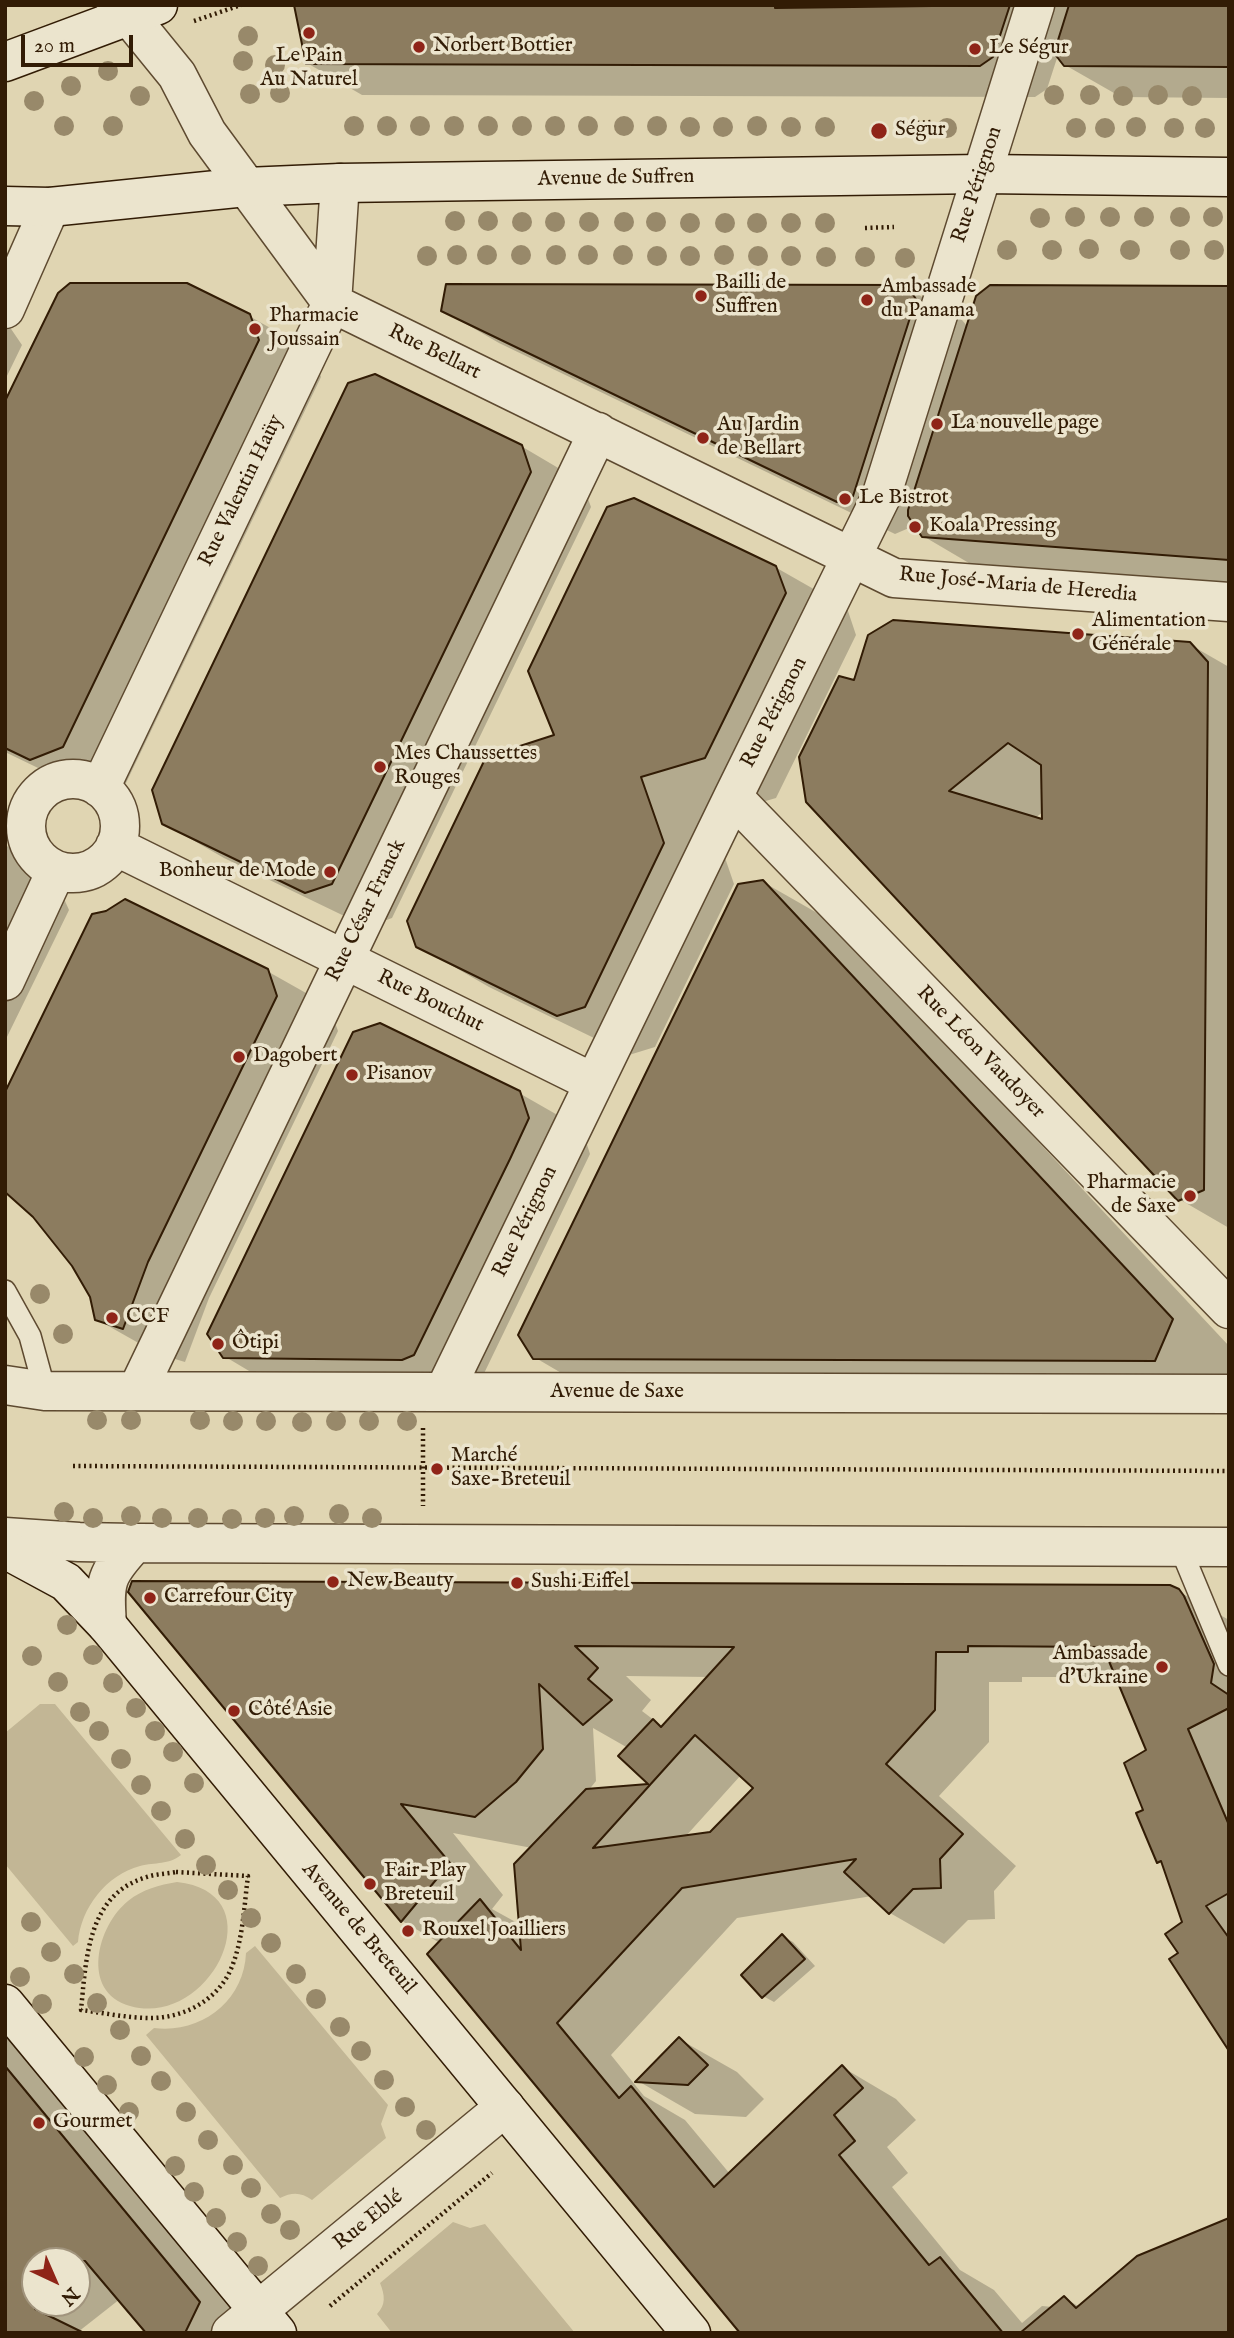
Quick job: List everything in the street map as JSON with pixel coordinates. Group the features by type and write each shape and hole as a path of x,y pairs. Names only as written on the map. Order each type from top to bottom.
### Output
{"street":[{"name":"Rue Pérignon","path":"444,1392 881,497 1035,5"},
{"path":"5,62 134,9"},
{"name":"Rue Bellart","path":"134,9 177,75 207,133 332,303 853,557"},
{"name":"Avenue de Suffren","path":"5,206 50,207 246,187 340,183 982,174 1229,177"},
{"name":"Rue Valentin Haüy","path":"100,788 332,303 340,183"},
{"path":"5,309 50,207"},
{"name":"Rue César Franck","path":"138,1391 598,432"},
{"name":"Rue José-Maria de Heredia","path":"853,557 894,578 1229,603"},
{"path":"69,780 86,781 100,788 113,802 120,831 115,846 102,863 88,871 75,874 56,871 38,859 30,846 26,822 18,801 57,782 69,780"},
{"name":"Rue Léon Vaudoyer","path":"733,797 1229,1309"},
{"name":"Rue Bouchut","path":"115,846 594,1083"},
{"path":"5,981 56,871"},
{"name":"Avenue de Saxe","path":"5,1385 45,1391 1229,1394"},
{"path":"5,1537 135,1543 1229,1547"},
{"path":"107,1625 105,1591 108,1577 114,1565 135,1543"},
{"name":"Avenue de Breteuil","path":"5,1549 66,1582 107,1625 691,2333"},
{"path":"5,2004 255,2325"},
{"name":"Rue Eblé","path":"255,2325 505,2107"}],"lane":[{"path":"5,1291 30,1336 45,1391"},
{"path":"1180,1547 1229,1665"}],"path":[{"path":"232,8 241,5"},
{"path":"901,124 931,122"},
{"path":"865,228 894,227"},
{"path":"423,1426 424,1514"},
{"path":"73,1466 1229,1471"},
{"path":"176,1872 248,1875 238,1944 230,1972 211,1997 186,2013 152,2018 81,2010 87,1951 95,1924 113,1895 143,1878 176,1872"},
{"path":"330,2306 492,2173"}],"shaded area":[{"path":"40,1704 55,1704 181,1855 167,1862 128,1870 106,1885 90,1905 80,1929 78,1942 73,1946 5,1864 5,1733"},
{"path":"177,1882 207,1891 224,1909 228,1932 221,1957 207,1980 185,1998 159,2008 130,2006 114,1998 104,1987 99,1973 102,1942 108,1926 117,1912 139,1893"},
{"path":"255,1946 388,2105 381,2124 386,2138 312,2200 296,2194 280,2198 146,2035 154,2028 188,2026 217,2011 237,1986 246,1953"},
{"path":"453,2222 470,2228 485,2224 575,2333 392,2333 377,2314 384,2300 380,2283"}],"building":[{"path":"294,5 775,5 775,8 1010,5 993,57 980,66 306,64"},
{"path":"1069,5 1229,5 1229,67 1064,66 1054,53"},
{"path":"70,283 187,283 250,314 259,340 63,747 30,760 5,748 5,401 58,293"},
{"path":"446,284 906,285 916,299 853,496 837,502 441,311"},
{"path":"990,285 1229,286 1229,560 922,537 908,516 908,510 976,296"},
{"path":"375,374 522,445 531,472 332,884 305,893 162,824 152,790 348,383"},
{"path":"634,498 776,566 786,593 705,758 641,777 664,843 585,1007 557,1016 416,947 407,921 486,757 554,735 528,671 607,507"},
{"path":"893,620 1190,642 1208,662 1204,1190 1178,1201 806,802 799,757 839,676 854,680 868,635","holes":["1008,743 1041,765 1042,819 949,791"]},
{"path":"763,880 1173,1319 1155,1361 533,1359 518,1335 738,884"},
{"path":"125,899 268,969 277,996 148,1262 123,1329 95,1320 90,1297 72,1266 33,1217 5,1192 5,1092 92,914 106,911"},
{"path":"380,1023 520,1091 529,1118 510,1159 414,1355 402,1360 223,1358 207,1334 353,1032"},
{"path":"132,1581 1170,1585 1179,1589 1184,1596 1214,1664 1211,1683 1229,1695 1229,1708 1188,1729 1229,1825 1229,1893 1206,1906 1229,1938 1229,2051 1169,1959 1178,1953 1165,1934 1182,1922 1161,1861 1157,1863 1136,1813 1143,1810 1124,1763 1146,1750 1103,1647 968,1646 968,1652 936,1652 935,1710 886,1764 963,1834 940,1859 941,1888 913,1889 889,1914 844,1872 856,1859 682,1888 557,2023 619,2098 631,2086 714,2187 842,2065 863,2088 834,2115 855,2141 839,2155 929,2265 940,2257 1003,2333 740,2333 427,1954 480,1899 521,1950 514,1864 586,1789 648,1784 618,1756 653,1719 661,1727 734,1647 575,1646 598,1668 588,1679 612,1700 583,1725 539,1684 543,1749 516,1782 475,1817 401,1804 450,1863 401,1922 128,1592","holes":["695,1735 753,1788 710,1832 593,1848"]},
{"path":"782,1934 805,1959 762,1998 741,1975"},
{"path":"679,2037 708,2065 688,2085 635,2082"},
{"path":"5,2066 200,2302 185,2333 146,2333 91,2268 91,2247 21,2247 21,2317 51,2317 84,2333 5,2333"},
{"path":"1229,2218 1229,2333 1020,2333 1064,2296 1076,2308 1137,2256"}],"place":[{"name":"Le Pain Au Naturel","path":"309,33"},
{"name":"Norbert Bottier","path":"419,47"},
{"name":"Le Ségur","path":"975,49"},
{"name":"Ségur","path":"879,131"},
{"name":"Bailli de Suffren","path":"701,296"},
{"name":"Ambassade du Panama","path":"867,300"},
{"name":"Pharmacie Joussain","path":"255,329"},
{"name":"La nouvelle page","path":"937,424"},
{"name":"Au Jardin de Bellart","path":"703,438"},
{"name":"Le Bistrot","path":"845,499"},
{"name":"Koala Pressing","path":"915,527"},
{"name":"Alimentation Générale","path":"1078,634"},
{"name":"Mes Chaussettes Rouges","path":"380,767"},
{"name":"Bonheur de Mode","path":"330,872"},
{"name":"Dagobert","path":"239,1057"},
{"name":"Pisanov","path":"352,1075"},
{"name":"Pharmacie de Saxe","path":"1190,1196"},
{"name":"CCF","path":"112,1318"},
{"name":"Ôtipi","path":"218,1344"},
{"name":"Marché Saxe-Breteuil","path":"437,1469"},
{"name":"New Beauty","path":"333,1582"},
{"name":"Sushi Eiffel","path":"517,1583"},
{"name":"Carrefour City","path":"150,1598"},
{"name":"Ambassade d'Ukraine","path":"1162,1667"},
{"name":"Côté Asie","path":"234,1711"},
{"name":"Fair-Play Breteuil","path":"370,1884"},
{"name":"Rouxel Joailliers","path":"408,1931"},
{"name":"Gourmet","path":"39,2123"}]}
